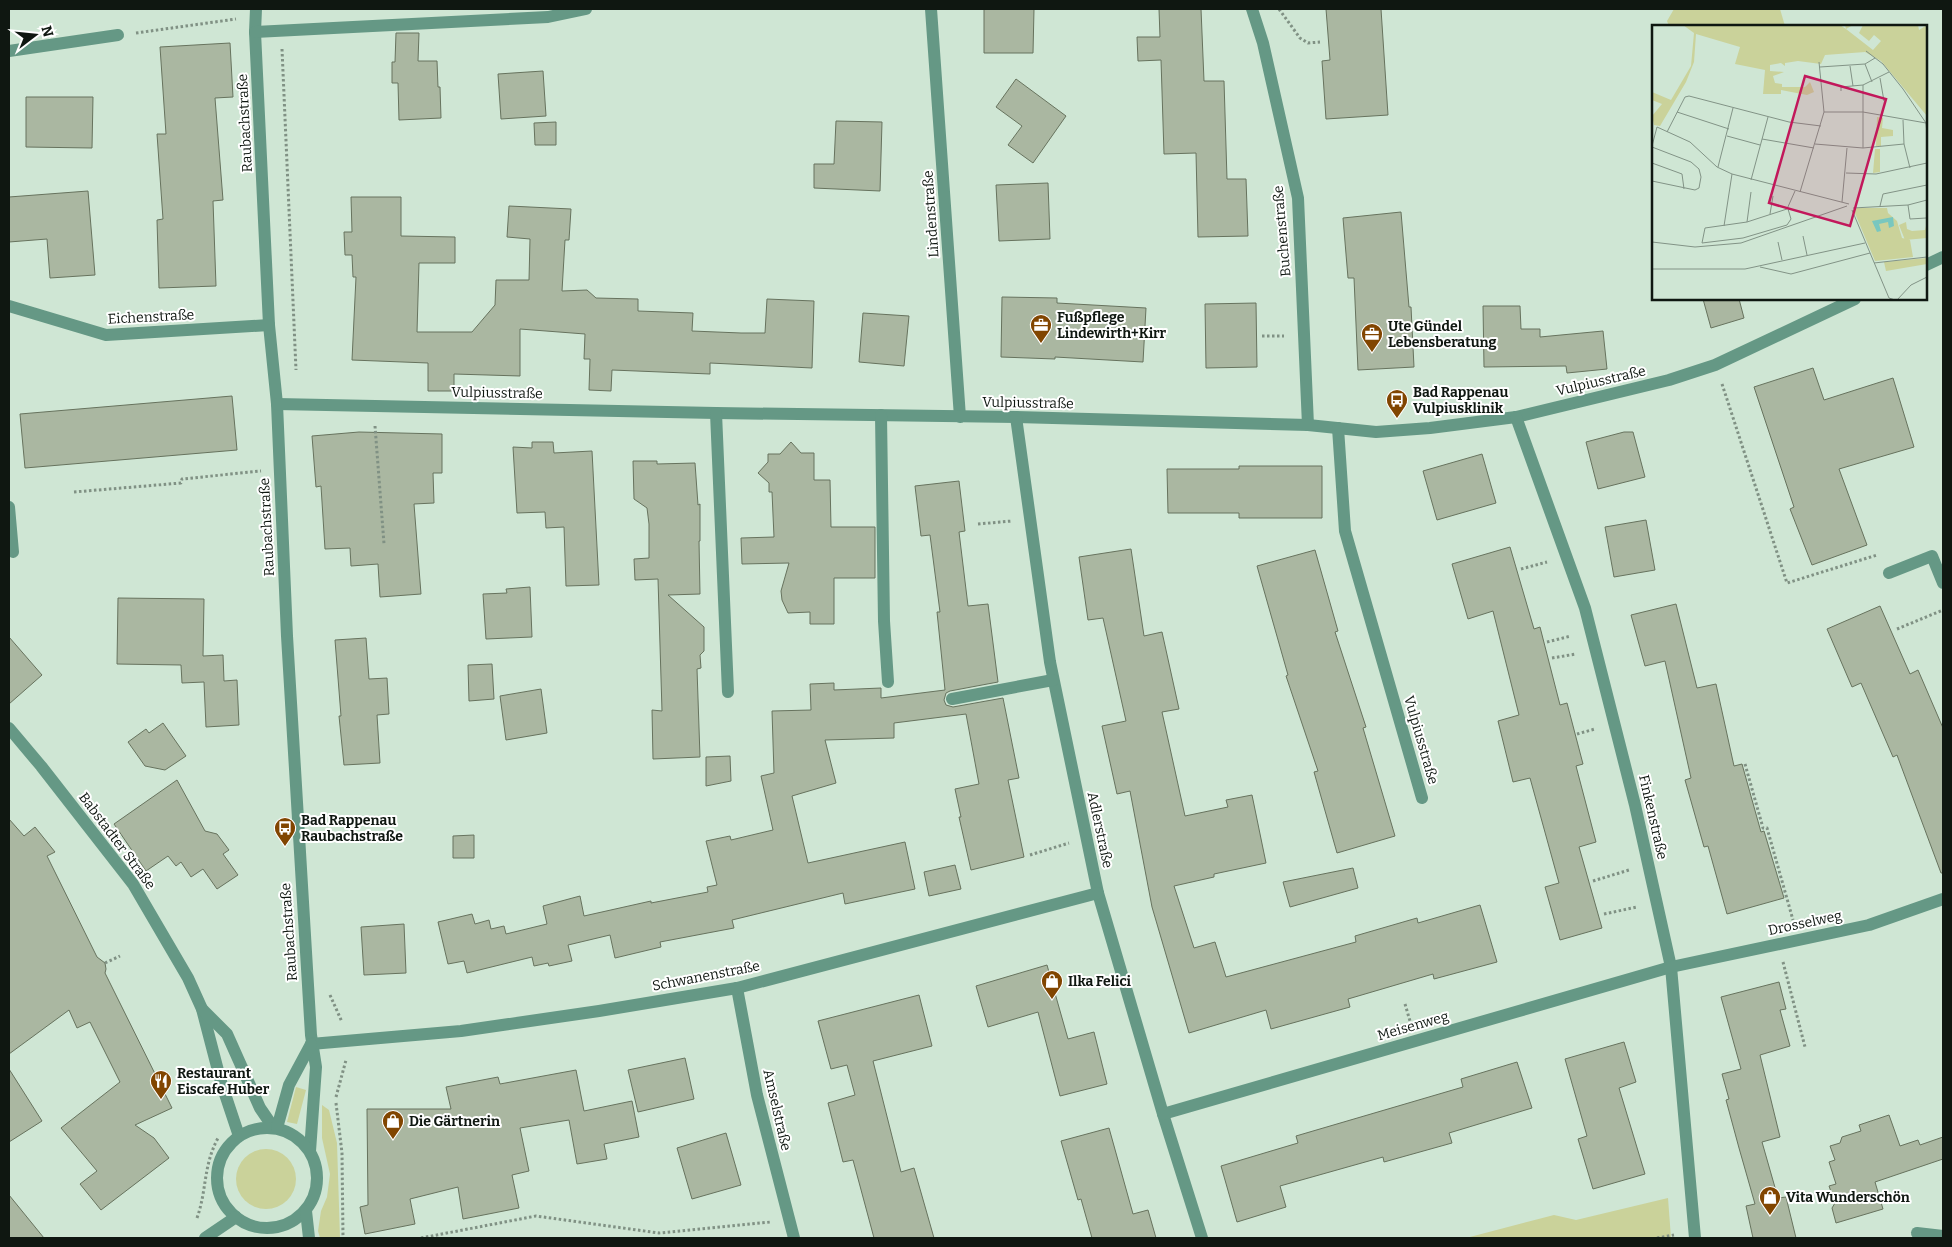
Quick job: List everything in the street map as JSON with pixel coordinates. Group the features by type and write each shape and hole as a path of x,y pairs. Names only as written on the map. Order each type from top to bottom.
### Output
{"street":[{"path":"255,32 548,17 586,9"},
{"name":"Lindenstraße","path":"931,9 960,417"},
{"name":"Buchenstraße","path":"1252,9 1263,43 1298,198 1308,425"},
{"name":"Raubachstraße","path":"256,12 255,32 269,325 277,404 297,822 311,1044 316,1067 310,1151"},
{"path":"9,51 118,35"},
{"path":"1927,265 1943,257"},
{"name":"Vulpiusstraße","path":"277,404 1016,417 1308,425 1376,432 1430,428 1516,417 1669,380 1715,365 1853,300"},
{"name":"Eichenstraße","path":"9,306 106,335 269,325"},
{"path":"716,413 728,692"},
{"path":"880,416 884,621 888,682"},
{"name":"Adlerstraße","path":"1016,417 1053,680 1098,894 1162,1114 1202,1238"},
{"name":"Finkenstraße","path":"1516,417 1585,608 1648,864 1671,967 1695,1238"},
{"name":"Vulpiusstraße","path":"1338,428 1345,531 1422,798"},
{"path":"9,507 13,552"},
{"path":"1889,573 1932,556 1943,583"},
{"path":"952,699 1053,680"},
{"name":"Babstadter Straße","path":"9,728 133,884 188,978 202,1009 220,1082 239,1136"},
{"name":"Schwanenstraße","path":"311,1044 352,1042 501,1025 736,988 1098,894"},
{"name":"Drosselweg","path":"1671,967 1869,925 1943,899"},
{"name":"Meisenweg","path":"1162,1114 1671,967"},
{"name":"Amselstraße","path":"736,988 757,1095 794,1238"},
{"name":"Babstadter Straße","path":"202,1009 227,1034 260,1108 275,1128"},
{"path":"275,1128 288,1085 311,1044"},
{"path":"261,1127 275,1128 296,1136 310,1151 316,1166 318,1182 314,1197 306,1211 274,1233 253,1226 236,1217 227,1208 220,1196 218,1176 222,1156 229,1145 239,1136 261,1127"},
{"path":"306,1211 310,1238"},
{"path":"205,1238 236,1217"},
{"path":"1917,1233 1943,1236"}],"path":[{"path":"1279,9 1300,38 1308,43 1320,42"},
{"path":"118,35 256,12"},
{"path":"281,30 297,404"},
{"path":"1715,365 1787,583 1880,554 1889,573"},
{"path":"374,405 384,544"},
{"path":"74,492 181,483 182,479 279,469"},
{"path":"978,524 1030,519"},
{"path":"1521,569 1567,558"},
{"path":"1897,629 1943,610"},
{"path":"1745,764 1763,828 1767,828 1775,853 1798,940"},
{"path":"1030,854 1087,840"},
{"path":"1593,882 1648,864"},
{"path":"1604,914 1657,904"},
{"path":"1778,944 1806,1047"},
{"path":"105,963 120,956"},
{"path":"329,985 330,995 352,1042 335,1099 342,1153 343,1238"},
{"path":"196,1220 202,1202 208,1162 222,1133"},
{"path":"421,1238 536,1216 659,1233 789,1220"}],"green space":[{"path":"1674,9 1780,9 1785,25 1669,25 1667,21"},
{"path":"296,1087 306,1090 297,1124 287,1122"},
{"path":"322,1105 329,1110 337,1143 340,1238 320,1238 318,1231 321,1211 327,1197 330,1174 322,1138"},
{"path":"266,1149 283,1154 291,1162 296,1179 291,1196 283,1204 266,1209 249,1204 241,1196 236,1179 241,1162 249,1154"},
{"path":"1668,1198 1671,1238 1466,1238 1554,1215 1576,1220"}],"building":[{"path":"984,9 1034,9 1033,53 984,53"},
{"path":"1159,9 1201,9 1204,81 1224,81 1227,179 1246,179 1248,236 1198,237 1196,153 1164,154 1161,60 1138,61 1137,37 1160,37"},
{"path":"1326,9 1381,9 1388,115 1326,119 1322,61 1330,60"},
{"path":"396,33 419,33 418,61 437,61 441,118 399,120 398,83 392,83 392,62 395,62"},
{"path":"230,43 233,97 215,98 223,200 213,201 216,286 159,288 157,220 163,219 157,134 166,134 160,47"},
{"path":"543,71 546,116 501,119 498,74"},
{"path":"1016,79 1066,116 1033,163 1008,145 1022,126 996,107"},
{"path":"26,97 93,97 92,148 26,147"},
{"path":"836,121 882,122 880,191 814,188 814,164 834,164"},
{"path":"556,122 556,145 535,145 534,123"},
{"path":"1048,183 1050,239 999,241 996,185"},
{"path":"88,191 95,275 50,278 47,239 9,242 9,197"},
{"path":"351,197 401,197 401,236 455,237 455,263 419,263 417,332 472,332 495,305 496,280 529,280 530,239 507,237 509,206 571,209 569,240 565,240 562,291 587,290 596,298 638,299 638,311 693,313 692,331 741,333 765,333 767,299 814,301 812,368 710,363 710,374 612,370 611,391 589,390 590,359 584,359 585,334 520,329 520,376 454,374 454,391 428,391 428,363 352,360 356,277 353,277 352,255 345,255 344,232 352,232"},
{"path":"1401,212 1409,307 1411,307 1414,367 1358,370 1354,278 1348,278 1343,218"},
{"path":"1002,297 1057,298 1057,303 1146,308 1143,362 1055,357 1055,359 1001,357"},
{"path":"1703,300 1739,300 1744,318 1711,328"},
{"path":"1256,303 1257,367 1206,368 1205,304"},
{"path":"1483,306 1520,306 1521,329 1540,329 1540,337 1603,331 1607,369 1567,373 1566,366 1484,367"},
{"path":"863,313 909,316 904,366 859,362"},
{"path":"1813,368 1824,400 1893,378 1914,447 1839,469 1867,545 1812,565 1790,509 1794,507 1754,387"},
{"path":"232,396 237,450 25,468 20,414"},
{"path":"359,432 442,434 442,473 433,473 434,503 414,504 421,594 380,597 378,564 351,566 350,548 325,549 321,486 316,487 312,436"},
{"path":"1624,432 1633,432 1645,477 1598,489 1586,442"},
{"path":"532,442 553,442 554,453 592,451 599,585 566,586 564,527 546,528 545,512 517,513 513,447 532,448"},
{"path":"791,442 801,453 814,453 814,480 830,480 831,527 875,527 875,578 834,578 834,624 810,624 810,612 788,613 782,600 781,591 789,563 742,564 741,538 774,537 772,492 769,492 769,483 758,473 768,462 768,454 780,454"},
{"path":"1482,454 1496,503 1437,520 1423,471"},
{"path":"633,461 657,461 657,464 695,463 698,505 700,504 700,594 668,595 704,627 704,651 700,655 701,668 697,669 700,757 653,759 652,710 662,711 658,579 635,580 634,559 649,558 649,524 647,508 634,499"},
{"path":"1239,466 1322,466 1322,518 1239,518 1239,513 1168,513 1167,469 1239,469"},
{"path":"959,481 965,531 959,532 968,606 988,604 998,682 950,691 946,693 944,700 946,705 953,707 1003,698 1019,778 1008,780 1024,857 971,870 959,817 961,817 955,789 979,784 966,714 894,723 894,738 825,740 836,783 792,796 808,863 905,842 915,889 845,904 843,893 732,920 734,928 660,942 661,947 615,958 610,935 568,945 572,961 549,966 548,963 534,966 532,957 467,973 464,961 448,964 438,922 472,914 475,924 489,920 491,929 504,926 506,934 547,924 543,906 580,896 584,916 651,901 651,903 708,892 707,887 717,885 706,841 730,836 731,840 773,830 761,776 774,773 772,711 811,710 810,684 834,683 834,690 881,688 881,698 945,690 937,612 940,612 930,535 921,536 915,486"},
{"path":"1646,520 1655,570 1614,577 1605,527"},
{"path":"1510,547 1534,629 1540,627 1560,705 1567,703 1583,764 1576,766 1596,842 1579,847 1602,928 1560,940 1545,887 1559,883 1530,778 1513,782 1498,721 1519,715 1493,611 1468,619 1452,564"},
{"path":"1131,549 1144,636 1162,632 1179,709 1162,712 1185,816 1228,807 1226,800 1252,795 1266,863 1214,874 1214,877 1174,886 1194,948 1215,942 1226,977 1356,942 1355,936 1417,918 1418,923 1480,905 1497,962 1434,979 1433,974 1348,999 1350,1007 1271,1029 1266,1010 1189,1033 1152,907 1130,791 1117,794 1102,726 1126,721 1103,618 1088,620 1079,557"},
{"path":"1315,550 1338,631 1335,632 1366,727 1363,728 1395,836 1337,853 1314,772 1318,771 1286,676 1288,675 1257,566"},
{"path":"530,587 532,637 486,639 483,594 507,593 506,589"},
{"path":"118,598 204,599 203,656 223,655 224,681 237,680 239,725 206,727 204,682 182,683 181,665 117,664"},
{"path":"1676,604 1697,688 1716,684 1734,766 1742,764 1761,832 1764,831 1784,898 1727,914 1708,846 1704,847 1685,780 1691,778 1665,661 1645,666 1631,615"},
{"path":"1880,606 1910,674 1918,670 1943,728 1943,873 1941,873 1897,755 1893,757 1861,683 1852,687 1827,629"},
{"path":"9,637 42,675 9,704"},
{"path":"366,638 369,679 387,678 389,714 377,715 380,763 344,765 335,640"},
{"path":"492,664 494,699 469,701 468,665"},
{"path":"541,689 547,733 506,740 500,696"},
{"path":"163,723 186,756 165,770 145,766 128,742 146,729 149,733"},
{"path":"730,756 731,781 706,786 706,757"},
{"path":"177,780 205,831 217,834 229,850 223,854 238,875 217,889 203,869 191,877 181,862 176,866 168,856 146,871 114,824"},
{"path":"9,819 24,836 35,827 55,852 47,856 97,957 105,963 105,973 172,1108 135,1125 154,1138 169,1158 101,1210 80,1184 97,1171 61,1128 120,1082 90,1022 77,1028 69,1010 9,1054"},
{"path":"474,835 474,858 453,858 453,836"},
{"path":"955,865 961,889 929,896 924,872"},
{"path":"1353,868 1358,888 1290,907 1283,882"},
{"path":"404,924 406,973 364,975 361,927"},
{"path":"1047,965 1068,1039 1094,1032 1107,1084 1060,1096 1038,1012 988,1027 976,986"},
{"path":"1779,982 1786,1009 1780,1010 1790,1046 1760,1055 1780,1137 1762,1142 1778,1198 1786,1197 1796,1238 1753,1238 1746,1206 1755,1204 1726,1100 1729,1099 1722,1074 1741,1069 1721,997"},
{"path":"919,995 932,1046 873,1061 901,1172 914,1168 934,1238 874,1238 853,1160 843,1162 828,1103 855,1095 847,1065 831,1069 818,1021"},
{"path":"1624,1042 1636,1082 1619,1088 1645,1174 1593,1189 1578,1139 1587,1136 1565,1059"},
{"path":"685,1058 694,1099 638,1112 628,1070"},
{"path":"1517,1062 1532,1108 1449,1133 1452,1143 1384,1162 1383,1157 1280,1186 1286,1207 1237,1222 1221,1166 1298,1143 1296,1136 1463,1087 1461,1079"},
{"path":"9,1069 42,1121 9,1142"},
{"path":"576,1070 584,1111 632,1101 639,1137 604,1144 607,1159 577,1164 569,1120 520,1128 529,1171 512,1175 519,1208 463,1219 458,1187 410,1199 415,1224 365,1234 360,1207 368,1205 367,1109 451,1109 446,1087 498,1077 500,1084"},
{"path":"1889,1115 1900,1146 1918,1140 1920,1145 1943,1137 1943,1159 1875,1182 1883,1209 1836,1223 1832,1208 1835,1203 1829,1186 1836,1184 1829,1162 1835,1160 1830,1146 1840,1143 1842,1137 1861,1131 1859,1125"},
{"path":"1109,1128 1133,1214 1148,1210 1156,1238 1092,1238 1081,1199 1078,1200 1061,1141"},
{"path":"726,1133 741,1185 692,1199 677,1148"},
{"path":"9,1195 44,1238 9,1238"}],"place":[{"name":"Fußpflege Lindewirth+Kirr","path":"1041,344"},
{"name":"Ute Gündel Lebensberatung","path":"1372,353"},
{"name":"Bad Rappenau Vulpiusklinik","path":"1397,419"},
{"name":"Bad Rappenau Raubachstraße","path":"285,847"},
{"name":"Ilka Felici","path":"1052,1000"},
{"name":"Restaurant Eiscafe Huber","path":"161,1100"},
{"name":"Die Gärtnerin","path":"393,1140"},
{"name":"Vita Wunderschön","path":"1770,1216"}]}
